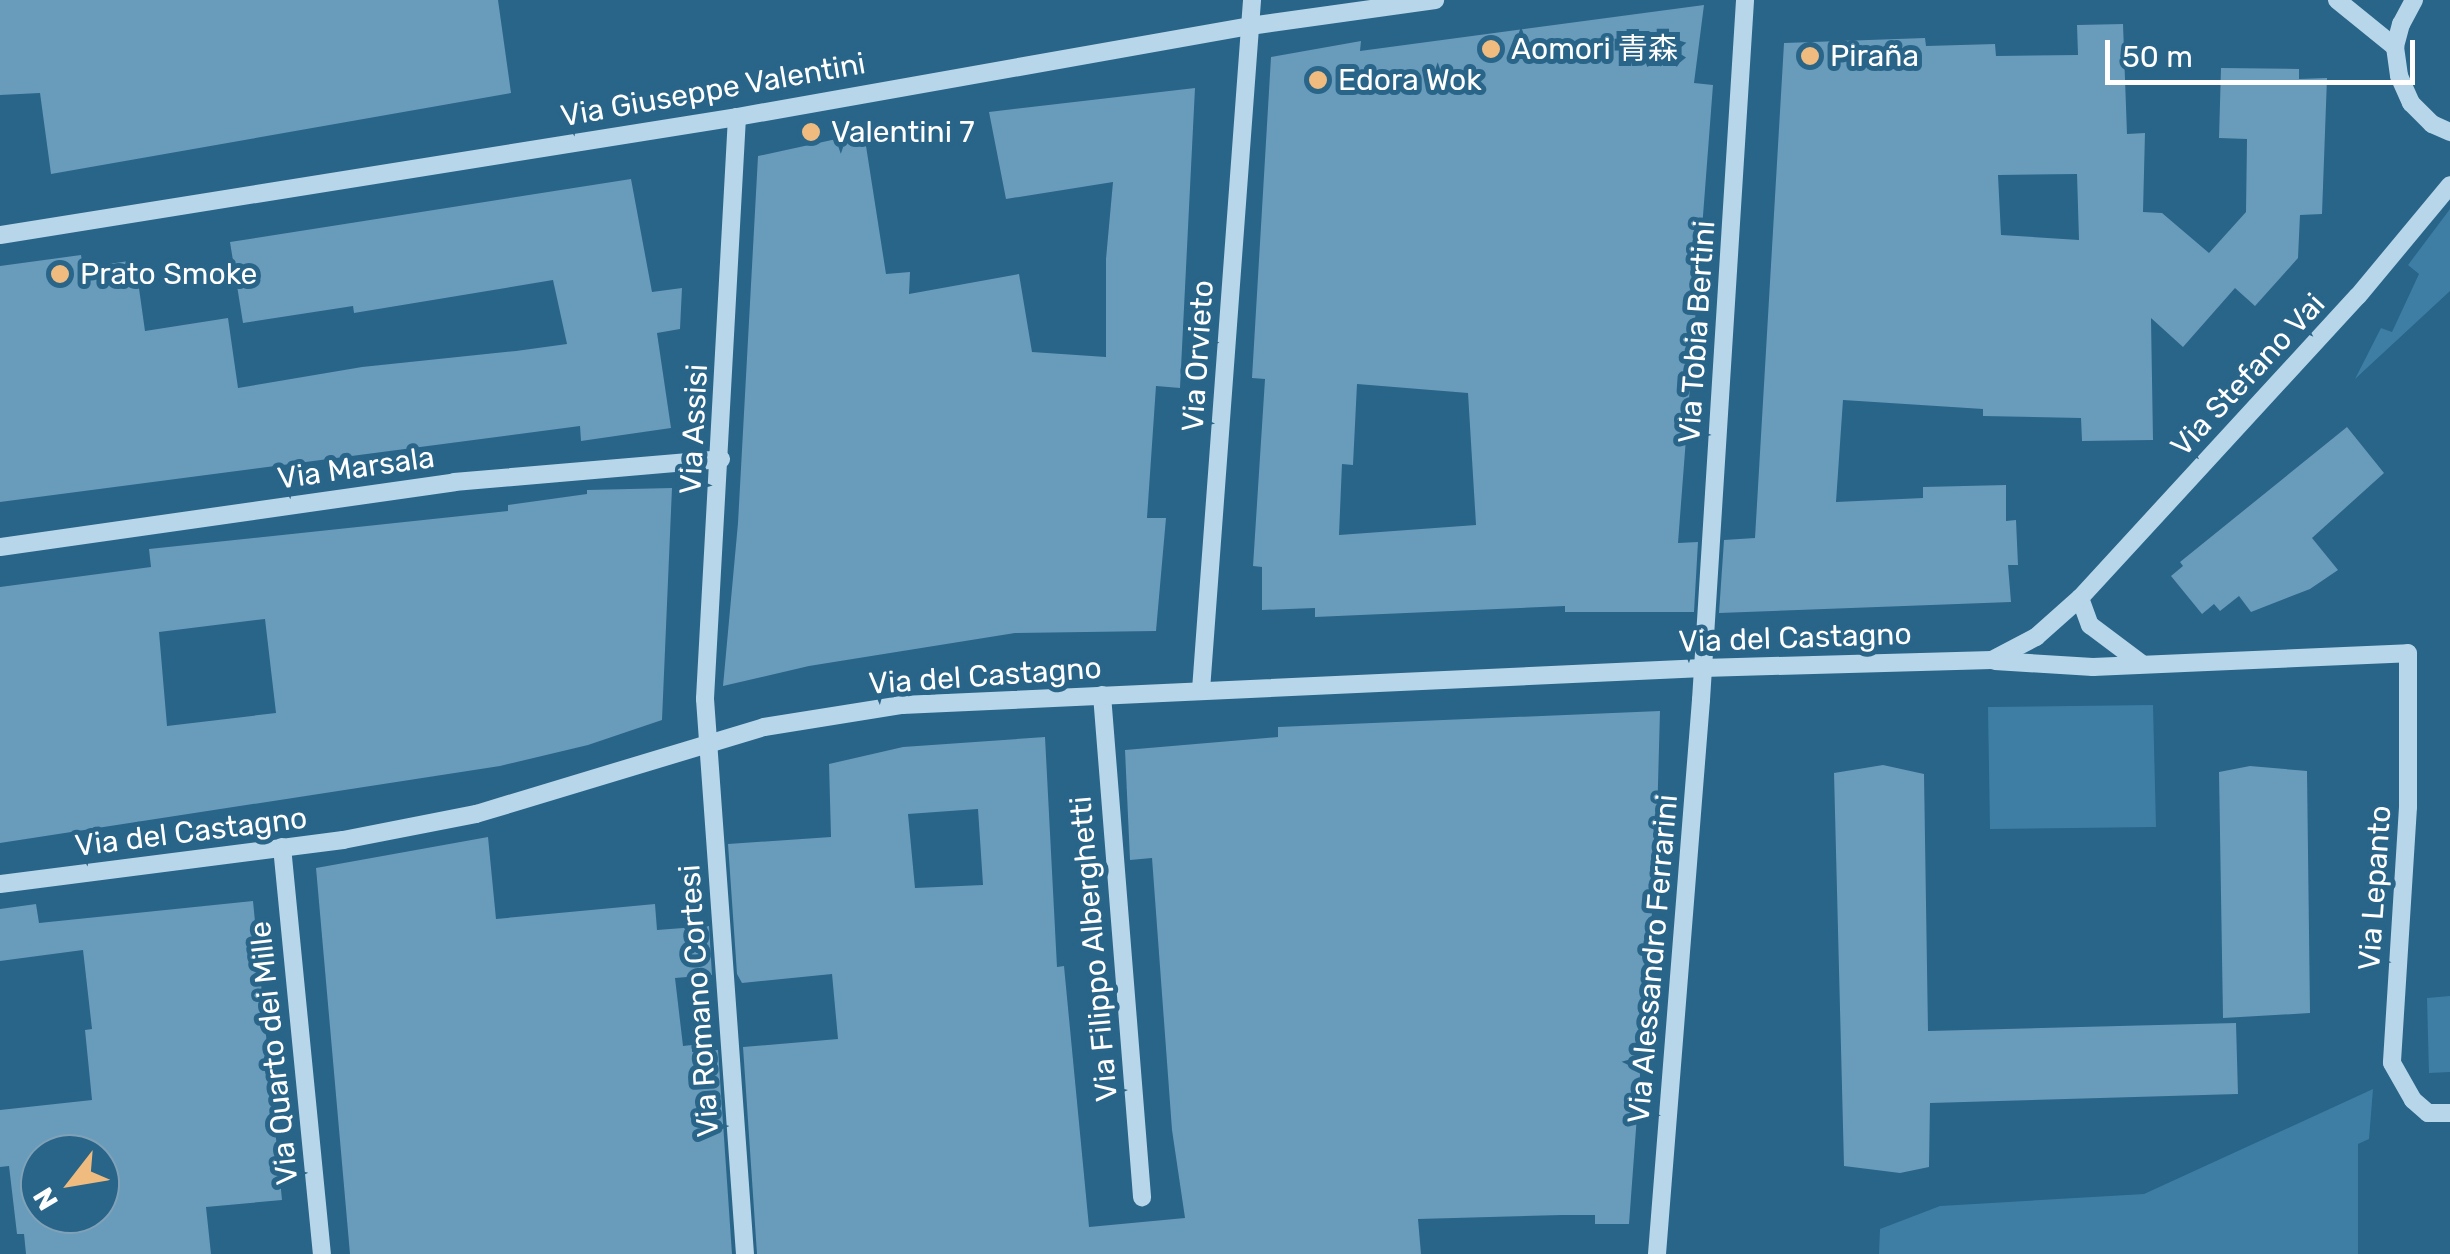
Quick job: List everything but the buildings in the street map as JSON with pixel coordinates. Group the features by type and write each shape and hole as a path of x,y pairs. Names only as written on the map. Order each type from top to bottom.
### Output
{"street":[{"name":"Via Orvieto","path":"1202,690 1252,0"},
{"name":"Via Giuseppe Valentini","path":"0,235 736,116 1250,26 1435,0"},
{"name":"Via Tobia Bertini","path":"1703,668 1746,0"},
{"path":"2337,0 2395,47"},
{"path":"2409,1 2395,47 2398,76 2411,103 2432,124 2450,132"},
{"name":"Via Assisi","path":"706,744 704,699 721,458 736,116"},
{"name":"Via Stefano Vai","path":"2080,598 2358,296 2450,185"},
{"name":"Via Marsala","path":"0,548 454,482 721,458"},
{"name":"Via del Castagno","path":"1992,660 2036,637 2080,598"},
{"path":"2080,598 2090,626 2143,665"},
{"name":"Via del Castagno","path":"0,884 282,848 476,814 764,727 902,706 1703,668 1992,660 2093,668 2408,652"},
{"name":"Via Lepanto","path":"2408,652 2408,807 2392,1062 2401,1085 2428,1113 2450,1113"},
{"name":"Via Alessandro Ferrarini","path":"1658,1254 1703,668"},
{"name":"Via Filippo Alberghetti","path":"1102,695 1142,1198"},
{"name":"Via Romano Cortesi","path":"706,744 745,1254"},
{"name":"Via Quarto dei Mille","path":"282,848 322,1254"}],"shaded area":[{"path":"2450,209 2450,291 2355,379 2381,328 2392,332 2419,274 2408,265"},
{"path":"2153,705 2156,827 1990,829 1988,707"},
{"path":"2450,996 2450,1072 2429,1073 2427,998"},
{"path":"2373,1089 2369,1139 2358,1144 2358,1254 1879,1254 1880,1229 1940,1206 2144,1194"}],"place":[{"name":"Aomori 青森","path":"1491,49"},
{"name":"Piraña","path":"1810,56"},
{"name":"Edora Wok","path":"1318,80"},
{"name":"Valentini 7","path":"811,132"},
{"name":"Prato Smoke","path":"60,274"}]}
